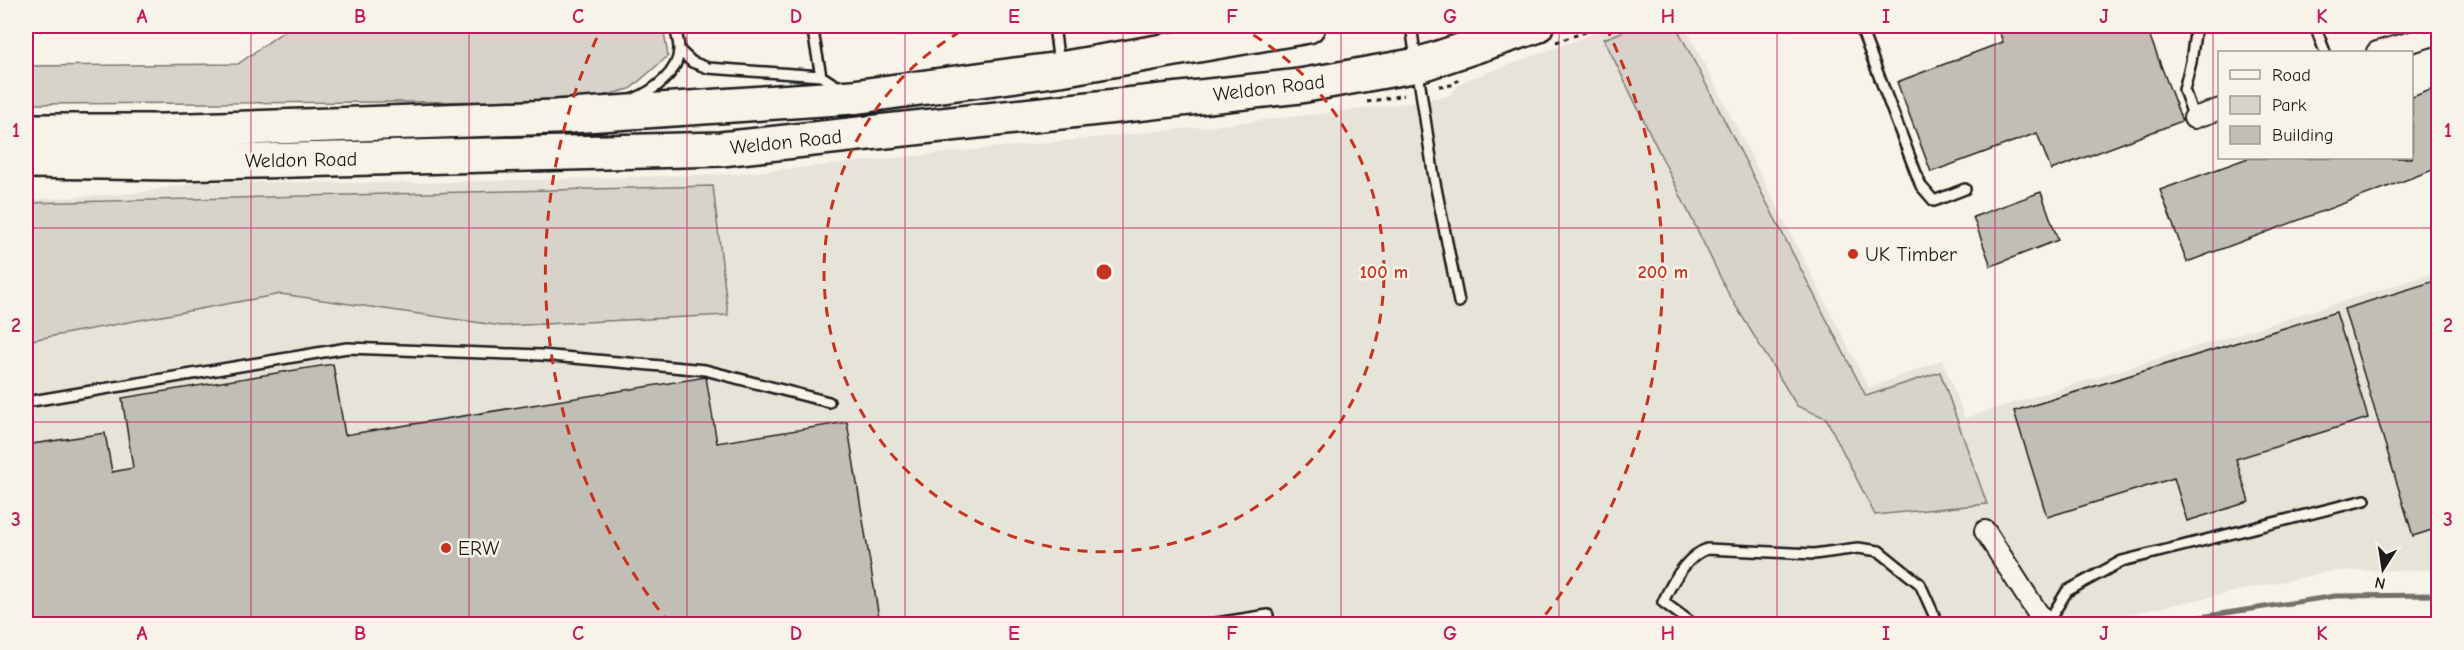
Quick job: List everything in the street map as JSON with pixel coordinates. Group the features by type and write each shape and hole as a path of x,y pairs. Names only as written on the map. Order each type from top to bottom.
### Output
{"highway":[{"name":"Weldon Road","path":"26,131 164,131 555,117 857,100 1060,69 1308,26"},
{"name":"Weldon Road","path":"26,161 176,163 721,149 888,127 1300,86 1418,65 1536,26"}],"street":[{"path":"2380,51 2439,34"},
{"path":"2194,118 2218,110"},
{"path":"1985,531 2037,612 2048,624"}],"lane":[{"path":"555,117 624,103 648,93 673,69 679,50 675,26"},
{"path":"755,26 812,28 821,76"},
{"path":"1054,26 1060,69"},
{"path":"1411,26 1434,178 1459,302"},
{"path":"1860,26 1921,186 1934,201 1965,189"},
{"path":"2194,118 2184,90 2196,26"},
{"path":"2315,26 2325,51"},
{"path":"679,50 692,62 708,68 821,76 857,100"},
{"path":"26,402 347,348 541,355 705,369 830,402"},
{"path":"2048,624 2067,591 2122,561 2365,500"},
{"path":"1693,624 1663,602 1670,586 1697,552 1707,549 1814,554 1858,548 1879,551 1920,584 1938,624"},
{"path":"1210,624 1268,615"}],"shaded area":[{"path":"1615,26 1685,26 1869,388 1942,360 1965,418 2438,272 2438,570 2331,571 2084,624 26,624 26,200 136,193 201,182 417,183 737,174 1211,126 1388,106 1449,96 1462,82"}],"green space":[{"path":"291,26 663,26 668,56 630,89 583,101 26,104 26,66 238,64"},
{"path":"1637,26 1676,26 1866,396 1940,372 1987,504 1875,515 1826,418 1797,406 1729,295 1604,39"},
{"path":"713,186 728,315 502,326 281,294 26,341 26,203"}],"building":[{"path":"1997,26 2146,26 2182,121 2051,170 2037,133 1931,172 1897,82 2003,42"},
{"path":"2438,87 2438,168 2187,262 2160,190 2245,159 2413,159 2413,97"},
{"path":"2041,192 2058,240 1991,266 1973,217"},
{"path":"2438,280 2438,528 2413,536 2344,309"},
{"path":"2336,312 2368,418 2236,459 2249,502 2187,521 2174,478 2047,517 2014,411"},
{"name":"ERW","path":"333,364 345,435 706,377 717,443 847,422 880,624 26,624 26,445 105,433 112,472 133,468 122,398"}],"waterway":[{"path":"2155,624 2335,596 2438,595"}],"place":[{"name":"UK Timber","path":"1853,254"},
{"name":"ERW","path":"446,548"}]}
